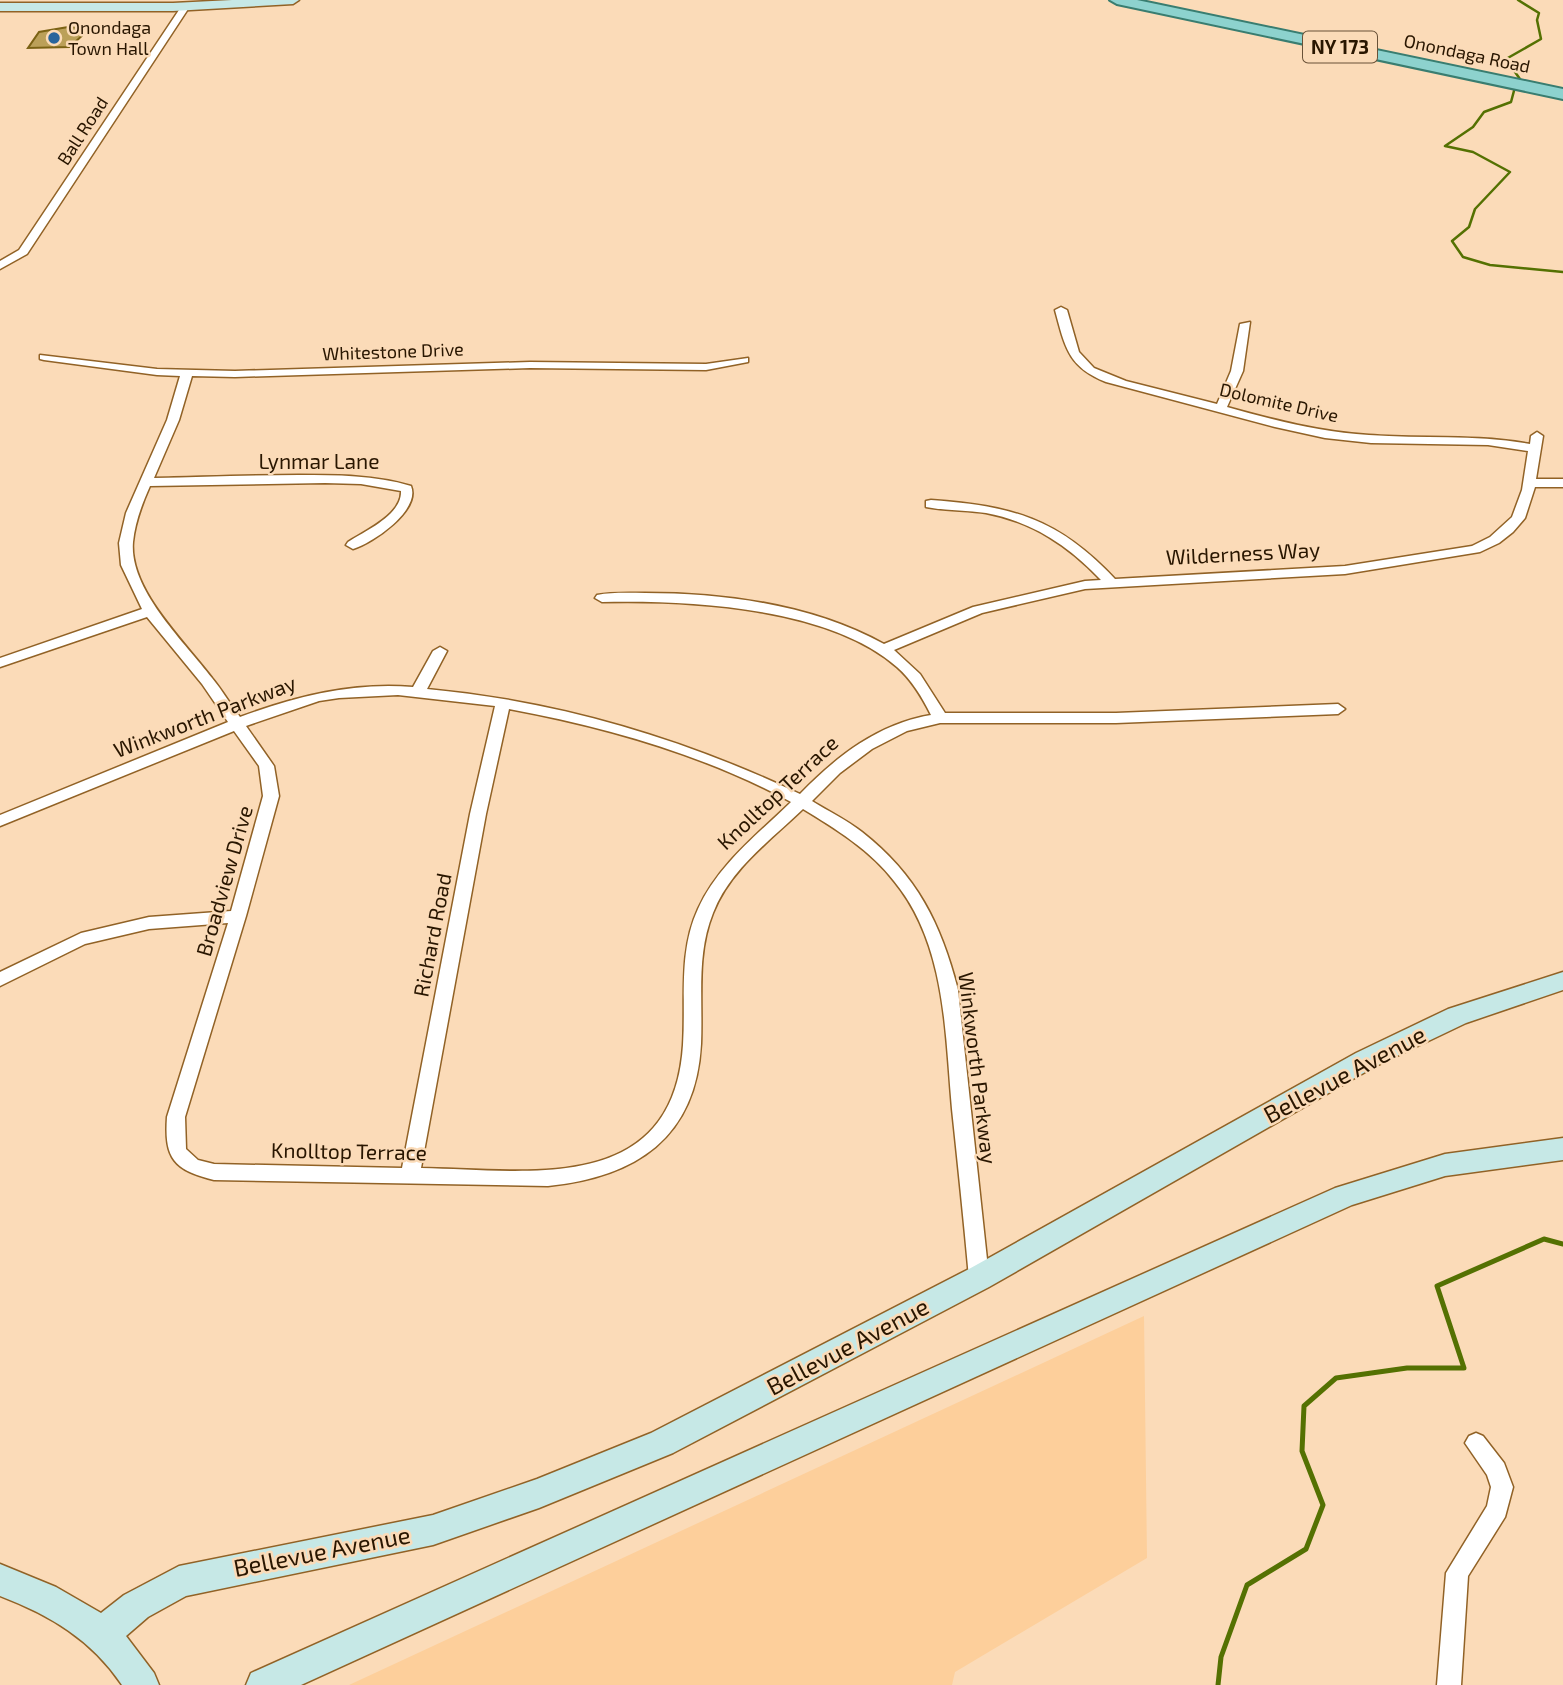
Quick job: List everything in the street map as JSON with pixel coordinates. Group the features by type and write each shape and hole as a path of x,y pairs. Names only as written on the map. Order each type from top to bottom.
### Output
{"main road":[{"name":"Onondaga Road","path":"1117,0 1563,94"}],"street":[{"path":"0,7 186,6 293,0"},
{"name":"Ball Road","path":"0,266 23,252 186,6"},
{"name":"Dolomite Drive","path":"1061,310 1071,351 1089,370 1221,407 1347,437 1535,442"},
{"path":"1221,407 1237,371 1246,324"},
{"name":"Whitestone Drive","path":"44,357 82,364 187,373 530,365 706,367 744,360"},
{"name":"Broadview Drive","path":"187,373 173,419 132,513 126,543 128,565 150,611 207,681 266,766 271,796 238,916 176,1117 176,1151 184,1162 214,1172"},
{"name":"Wilderness Way","path":"883,650 940,624 999,603 1110,582 1257,577 1345,570 1475,549 1495,542 1517,523 1535,442"},
{"name":"Lynmar Lane","path":"146,482 353,480 393,482 407,489 407,503 377,529 353,545"},
{"path":"1528,483 1563,483"},
{"path":"931,504 986,508 1038,523 1075,545 1110,582"},
{"path":"602,598 694,597 760,606 841,630 883,650 915,677 940,718"},
{"path":"0,663 150,611"},
{"path":"417,694 440,651"},
{"name":"Winkworth Parkway","path":"0,821 273,710 342,693 417,694 503,704 624,730 748,774 801,801 856,835 899,875 925,916 939,949 949,990 979,1278"},
{"name":"Richard Road","path":"410,1175 478,814 503,704"},
{"name":"Knolltop Terrace","path":"214,1172 580,1176 623,1162 655,1139 671,1121 687,1091 698,932 713,894 734,863 833,768 866,744 915,723 940,718 1116,719 1338,709"},
{"path":"0,980 81,939 149,923 238,916"},
{"name":"Bellevue Avenue","path":"103,1633 156,1593 202,1574 346,1550 433,1530 551,1488 662,1443 836,1355 979,1278 1365,1060 1457,1016 1563,981"},
{"path":"263,1685 1345,1196 1445,1165 1563,1149"},
{"path":"1449,1685 1457,1573 1497,1510 1502,1488 1496,1471 1476,1443"},
{"path":"0,1580 75,1614 103,1633 125,1658 142,1685"}],"shaded area":[{"path":"1144,1316 1147,1558 955,1672 952,1685 349,1685"}],"building":[{"name":"Onondaga Town Hall","path":"68,27 89,29 70,47 28,48 39,32"}],"waterway":[{"path":"1518,0 1539,13 1537,20 1541,39 1506,59 1522,82"},
{"path":"1515,87 1511,102 1484,112 1473,127 1445,146 1473,152 1510,172 1475,209 1469,227 1452,241 1463,257 1490,265 1563,272"},
{"path":"1218,1685 1221,1657 1247,1585 1306,1549 1323,1505 1302,1451 1304,1406 1336,1378 1407,1368 1464,1368 1437,1286 1544,1239 1563,1244"}],"place":[{"name":"Onondaga Town Hall","path":"54,38"}]}
